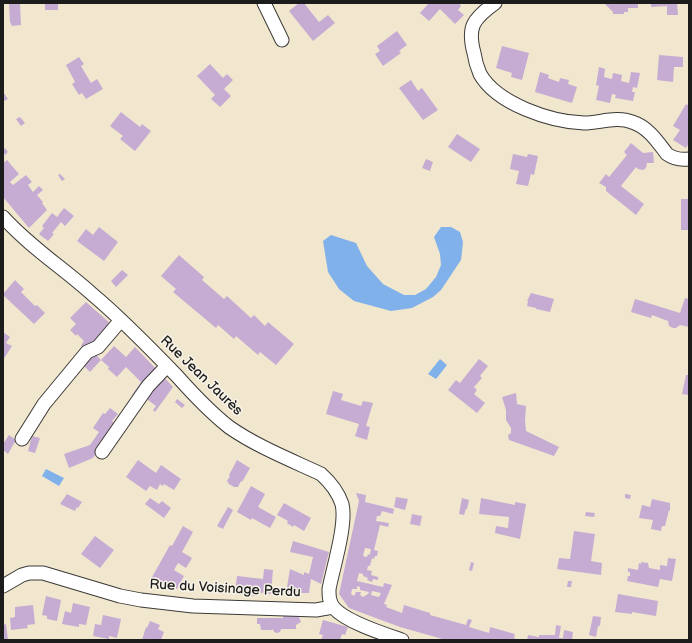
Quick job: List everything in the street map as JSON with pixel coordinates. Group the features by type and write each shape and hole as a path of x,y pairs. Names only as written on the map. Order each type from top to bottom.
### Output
{"street":[{"path":"264,3 282,40"},
{"path":"495,3 473,24 471,29 471,41 480,74 504,98 520,106 558,120 586,123 620,120 630,121 641,125 649,132 671,157 689,159"},
{"name":"Rue Jean Jaurès","path":"3,216 23,237 92,293 121,320 202,402 230,428 262,446 321,474 328,480 342,504 343,514 342,527 329,589 333,607"},
{"path":"22,439 44,404 88,352 98,347 121,320"},
{"path":"102,452 148,386 167,366"},
{"name":"Rue du Voisinage Perdu","path":"3,586 22,575 36,572 50,574 120,596 149,601 205,606 316,610 333,607"},
{"path":"333,607 350,619 381,633 402,640"}],"water":[{"path":"441,227 451,227 460,232 463,242 461,260 441,290 433,297 412,308 391,311 354,301 339,289 328,272 323,241 331,235 356,243 367,266 383,284 404,295 415,295 426,289 436,277 441,265 440,254 434,237"},
{"path":"440,359 447,365 436,379 428,374"},
{"path":"46,469 64,478 59,486 42,476"}],"building":[{"path":"9,3 20,3 21,25 12,26 10,22"},
{"path":"45,3 58,3 58,10 45,10"},
{"path":"299,3 304,3 319,22 328,15 335,23 313,41 289,11"},
{"path":"429,3 459,3 461,6 458,10 464,15 455,24 440,9 429,21 420,13"},
{"path":"604,3 638,3 638,8 628,8 628,12 624,12 624,14 613,14 613,12"},
{"path":"651,3 677,3 678,15 667,15 667,6 651,7"},
{"path":"397,31 407,45 399,51 401,53 383,66 375,54 380,51 377,46"},
{"path":"502,46 529,53 522,80 511,77 512,73 496,68"},
{"path":"659,55 683,57 683,67 674,67 673,82 657,80"},
{"path":"79,57 84,64 81,66 91,83 97,79 103,89 86,99 82,93 79,95 72,84 75,82 66,65"},
{"path":"210,64 223,78 227,74 233,80 224,89 231,96 220,107 211,99 215,95 197,76"},
{"path":"599,67 605,69 604,77 612,79 613,73 622,75 621,81 629,83 631,72 640,73 637,88 633,87 632,92 635,92 633,101 615,98 616,95 612,94 610,103 596,100 599,86 596,85"},
{"path":"540,72 549,75 548,78 559,82 560,78 569,80 568,84 577,87 572,103 535,92"},
{"path":"411,80 418,91 422,88 438,110 423,120 399,88"},
{"path":"3,92 8,99 4,101 3,100"},
{"path":"686,104 689,106 689,143 686,148 673,140 680,130 673,126"},
{"path":"121,112 140,127 142,124 151,131 135,151 120,139 123,136 110,126"},
{"path":"20,117 25,123 21,126 16,119"},
{"path":"457,134 480,149 471,162 448,147"},
{"path":"631,143 643,153 653,152 654,163 647,163 646,168 643,170 636,167 621,186 644,204 636,215 606,191 606,187 599,183 606,174 609,177 627,155 624,152"},
{"path":"5,148 8,152 5,155 3,150"},
{"path":"513,154 527,157 528,154 538,156 534,175 531,174 528,186 516,184 519,171 510,169"},
{"path":"426,159 433,162 430,171 422,168"},
{"path":"7,160 19,174 10,182 13,185 26,175 32,182 28,185 33,192 39,186 43,190 37,195 47,210 29,228 3,197 3,163"},
{"path":"60,174 65,179 62,181 58,175"},
{"path":"681,199 689,199 689,230 681,230"},
{"path":"64,208 74,216 65,226 61,222 52,233 54,234 48,241 39,234 44,228 42,226 52,213 57,217"},
{"path":"99,227 118,242 104,261 77,241 86,229 93,235"},
{"path":"179,255 204,277 202,280 224,299 227,296 251,318 254,315 265,326 268,322 294,344 276,365 260,352 258,355 236,336 234,339 218,325 216,328 173,292 176,289 161,276"},
{"path":"122,270 128,275 116,287 111,281"},
{"path":"15,280 24,289 21,292 35,306 37,305 45,313 34,324 3,295"},
{"path":"531,293 554,299 550,312 527,306 527,301"},
{"path":"685,298 689,299 689,327 680,325 673,328 669,326 668,321 652,315 651,318 631,312 635,299 680,313"},
{"path":"86,302 111,324 86,350 81,345 84,341 70,330 76,324 70,318"},
{"path":"3,332 10,337 6,343 12,346 3,360"},
{"path":"114,346 126,357 135,347 158,371 136,397 132,395 141,382 126,367 117,377 101,360"},
{"path":"93,352 101,360 90,372 82,364"},
{"path":"479,359 488,366 480,376 482,378 474,387 477,390 474,394 485,403 477,413 448,390 456,380 460,383"},
{"path":"162,375 173,387 155,412 153,410 156,406 144,397"},
{"path":"686,375 689,375 689,395 682,394"},
{"path":"333,391 343,394 341,400 361,406 363,401 373,403 366,426 370,427 367,440 355,436 359,424 326,414"},
{"path":"516,393 517,404 526,406 526,431 559,447 554,456 509,440 508,435 511,433 511,428 506,420 506,410 502,397"},
{"path":"177,399 185,405 182,408 175,402"},
{"path":"110,408 118,414 112,421 117,425 93,458 69,468 64,454 90,445 99,432 93,428 103,413 105,414"},
{"path":"9,435 16,440 8,454 3,450 3,444"},
{"path":"32,436 40,438 35,453 28,451"},
{"path":"138,460 156,473 161,465 181,479 174,490 164,484 163,486 160,484 157,490 150,486 146,491 126,477"},
{"path":"237,460 250,468 238,487 234,487 227,481"},
{"path":"251,486 265,494 258,507 276,517 270,528 237,512"},
{"path":"356,493 366,495 365,502 394,509 393,514 382,511 380,516 377,516 376,521 389,523 388,527 380,525 374,550 378,551 377,556 375,556 374,559 372,558 370,566 368,566 367,570 372,571 371,575 378,577 378,580 373,579 372,582 367,580 368,578 363,576 363,574 359,573 357,581 383,587 384,583 392,585 384,604 387,605 386,607 402,613 404,605 430,613 430,615 466,625 468,619 472,620 469,627 489,633 490,627 515,634 514,638 519,640 446,640 400,627 349,608 339,594 359,501","holes":["365,548 371,549 370,555 368,554 367,557 363,556","357,586 360,587 360,590 369,592 363,597 360,595 361,592 356,592 354,596 351,594 352,589 357,589","372,591 381,593 379,597 371,595"]},
{"path":"67,494 82,502 75,511 60,504"},
{"path":"625,494 631,495 630,499 625,498"},
{"path":"396,497 408,499 405,510 394,507"},
{"path":"150,498 159,504 162,501 171,508 164,518 145,504"},
{"path":"462,498 469,500 464,515 459,514"},
{"path":"481,498 515,505 515,502 526,504 520,539 495,533 496,526 508,528 509,517 479,514"},
{"path":"652,499 670,503 670,511 669,510 665,526 662,526 661,531 651,529 653,520 639,518 642,505 650,507"},
{"path":"284,503 311,518 304,531 294,525 293,527 287,523 288,521 277,515"},
{"path":"228,507 233,510 223,529 217,526"},
{"path":"586,512 595,513 594,517 585,516"},
{"path":"412,514 422,516 420,526 410,524"},
{"path":"183,526 193,532 182,552 192,558 186,568 178,563 174,570 184,576 177,589 165,582 163,586 151,579 170,545 172,546"},
{"path":"574,531 595,534 591,561 602,563 601,575 557,569 559,558 570,559"},
{"path":"95,536 114,550 100,568 81,554"},
{"path":"293,541 329,552 321,584 311,579 309,593 286,593 290,569 304,575 304,572 309,574 313,557 290,552"},
{"path":"668,558 676,559 672,581 660,579 658,587 627,581 628,576 630,576 628,568 638,570 639,563 641,564 641,562 648,563 649,568 660,570 660,565 667,566"},
{"path":"471,562 474,563 472,571 469,570"},
{"path":"264,569 273,570 271,594 257,592 257,596 235,594 237,576 263,579"},
{"path":"568,581 572,581 571,587 567,587"},
{"path":"618,594 658,601 656,616 632,612 632,614 615,612"},
{"path":"46,596 61,600 57,621 47,619 47,616 42,615"},
{"path":"73,603 90,607 86,625 79,624 79,627 62,624 65,611 71,613"},
{"path":"33,605 35,624 27,625 28,628 11,630 10,618 15,617 15,607"},
{"path":"284,614 299,617 301,622 296,625 296,629 281,629 280,632 277,633 274,632 273,629 261,630 260,624 257,624 257,618 283,618"},
{"path":"103,615 121,619 117,638 109,636 109,639 93,636 95,624 101,625"},
{"path":"593,616 601,617 600,626 598,626 596,637 589,635"},
{"path":"323,620 348,627 345,635 342,634 340,640 321,640 323,635 319,634"},
{"path":"150,621 160,625 158,629 164,632 161,640 142,640 146,627 147,628"},
{"path":"6,624 8,640 3,640 3,625"},
{"path":"556,625 561,626 559,638 563,638 564,630 573,632 572,640 527,640 528,635 539,637 539,635 555,635"}]}
